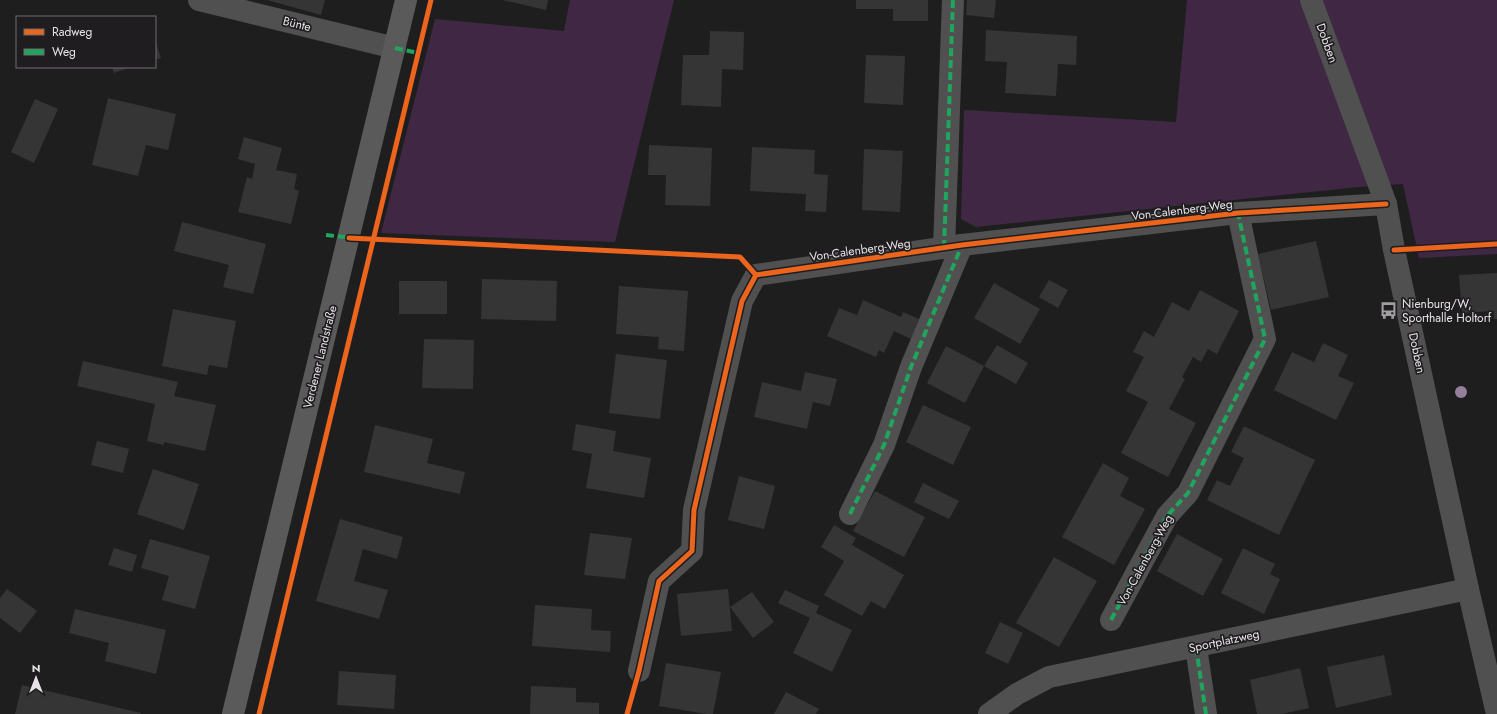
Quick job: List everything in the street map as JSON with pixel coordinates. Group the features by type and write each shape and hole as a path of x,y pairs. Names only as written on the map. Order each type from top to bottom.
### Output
{"main road":[{"name":"Verdener Landstraße","path":"233,714 406,0"}],"street":[{"name":"Bünte","path":"199,0 395,48"},
{"path":"850,514 884,445 953,247 953,0"},
{"name":"Dobben","path":"1311,0 1386,204 1394,250 1468,589 1497,714"},
{"name":"Von-Calenberg-Weg","path":"639,671 659,581 692,551 694,510 740,308 742,301 756,275 953,247 1238,213 1386,204"},
{"name":"Von-Calenberg-Weg","path":"1111,620 1167,516 1188,493 1265,339 1238,213"},
{"name":"Sportplatzweg","path":"988,714 1017,694 1049,677 1468,589"},
{"path":"1196,647 1206,714"}],"shaded area":[{"path":"570,0 674,0 615,242 381,233 435,19 564,31"},
{"path":"1187,0 1497,0 1497,254 1419,258 1403,184 1359,187 976,227 961,219 964,110 1176,122"}],"building":[{"path":"267,0 325,0 321,15"},
{"path":"502,0 548,0 546,10"},
{"path":"856,0 928,0 928,21 893,21 893,9 856,9"},
{"path":"967,0 996,0 994,18 966,15"},
{"path":"986,30 1077,36 1076,65 1058,64 1056,96 1005,93 1007,62 985,61"},
{"path":"710,31 744,32 743,70 722,69 721,107 681,105 683,55 709,55"},
{"path":"156,43 161,58 156,60"},
{"path":"866,55 905,56 903,105 864,103"},
{"path":"112,68 128,68 114,73"},
{"path":"108,98 176,114 168,150 146,145 138,176 92,165"},
{"path":"35,99 58,109 34,163 11,152"},
{"path":"244,137 282,148 276,170 297,174 294,189 299,191 291,224 238,212 247,177 252,179 255,164 238,159"},
{"path":"649,145 712,148 710,206 665,205 666,175 648,175"},
{"path":"752,147 815,150 814,174 828,175 826,212 805,211 806,194 750,191"},
{"path":"864,149 903,151 900,212 862,210"},
{"path":"182,222 266,244 253,294 223,287 229,265 174,251"},
{"path":"1316,241 1329,297 1271,310 1258,254"},
{"path":"1497,273 1497,319 1494,319 1494,311 1462,313 1459,275"},
{"path":"482,279 557,281 556,321 481,319"},
{"path":"1049,280 1068,290 1058,308 1039,297"},
{"path":"399,281 447,281 447,314 399,314"},
{"path":"994,283 1040,309 1020,344 974,318"},
{"path":"619,286 688,291 684,351 658,349 659,337 616,334"},
{"path":"1200,290 1239,311 1217,354 1208,349 1201,362 1193,357 1182,377 1185,379 1169,409 1196,423 1168,477 1121,453 1148,402 1126,391 1144,357 1133,352 1144,331 1154,337 1172,302 1189,311"},
{"path":"863,300 901,317 903,312 919,319 911,339 894,331 884,353 879,350 876,357 827,336 839,308 857,315"},
{"path":"173,309 236,321 227,368 209,365 207,375 162,366"},
{"path":"424,339 474,340 473,389 422,388"},
{"path":"1323,343 1348,355 1338,376 1354,383 1336,420 1274,390 1292,352 1314,362"},
{"path":"997,345 1028,363 1016,384 984,366"},
{"path":"946,346 984,366 965,403 927,383"},
{"path":"616,354 667,360 660,419 609,413"},
{"path":"83,361 178,382 174,396 216,405 205,451 164,442 164,445 147,441 155,404 77,386"},
{"path":"805,372 837,379 830,406 813,402 807,429 754,417 762,382 801,391"},
{"path":"923,405 971,427 953,465 906,442"},
{"path":"576,424 616,431 613,451 651,458 644,498 586,488 592,454 572,450"},
{"path":"375,425 433,439 427,463 465,472 460,494 364,472"},
{"path":"1244,426 1315,460 1279,535 1207,500 1217,480 1230,486 1244,458 1231,452"},
{"path":"97,441 129,449 123,473 91,465"},
{"path":"1103,463 1129,478 1120,496 1145,509 1114,565 1062,537"},
{"path":"153,469 199,484 184,530 137,514"},
{"path":"739,476 775,486 764,529 728,520"},
{"path":"923,483 959,501 949,519 914,502"},
{"path":"875,491 925,517 904,557 853,531"},
{"path":"340,519 403,537 397,559 363,549 354,581 388,590 379,619 316,601"},
{"path":"834,525 856,538 852,545 904,575 885,609 871,601 862,616 824,595 844,561 821,547"},
{"path":"590,533 632,538 625,579 584,575"},
{"path":"1177,534 1223,559 1203,596 1157,571"},
{"path":"150,539 210,556 195,609 162,600 169,576 141,568"},
{"path":"114,548 137,555 132,572 108,565"},
{"path":"1243,548 1275,564 1270,574 1280,579 1264,614 1221,593"},
{"path":"1054,557 1097,581 1059,647 1016,623"},
{"path":"7,589 37,611 20,633 0,618 0,598"},
{"path":"728,589 732,631 681,636 677,594"},
{"path":"785,590 819,606 816,613 852,630 832,672 793,653 810,618 778,603"},
{"path":"752,592 774,622 753,638 730,607"},
{"path":"535,605 592,609 591,630 611,631 610,652 532,646"},
{"path":"75,609 166,630 156,674 105,661 109,643 69,633"},
{"path":"1000,622 1023,633 1008,664 985,653"},
{"path":"1384,655 1392,695 1336,708 1327,667"},
{"path":"666,663 721,672 713,714 659,706"},
{"path":"1300,668 1309,708 1282,714 1257,714 1250,680"},
{"path":"339,671 396,675 394,709 337,705"},
{"path":"22,685 141,713 141,714 15,714"},
{"path":"531,686 576,688 576,702 599,703 599,714 530,714"},
{"path":"786,692 819,709 816,714 774,714"}],"marked path":[{"path":"944,248 953,0"},
{"path":"395,48 418,53"},
{"path":"1111,620 1167,516 1188,493 1265,339 1238,213"},
{"path":"326,235 353,238"},
{"path":"850,514 884,445 911,367 962,245"},
{"path":"1196,647 1206,714"}],"cycle path":[{"path":"259,714 431,0"},
{"path":"627,714 639,671 659,581 692,551 694,510 742,301 756,275 962,245 1238,213 1386,204"},
{"path":"349,238 740,257 756,275"},
{"path":"1394,250 1497,244"}],"place":[{"name":"Nienburg/W, Sporthalle Holtorf","path":"1389,311"}]}
